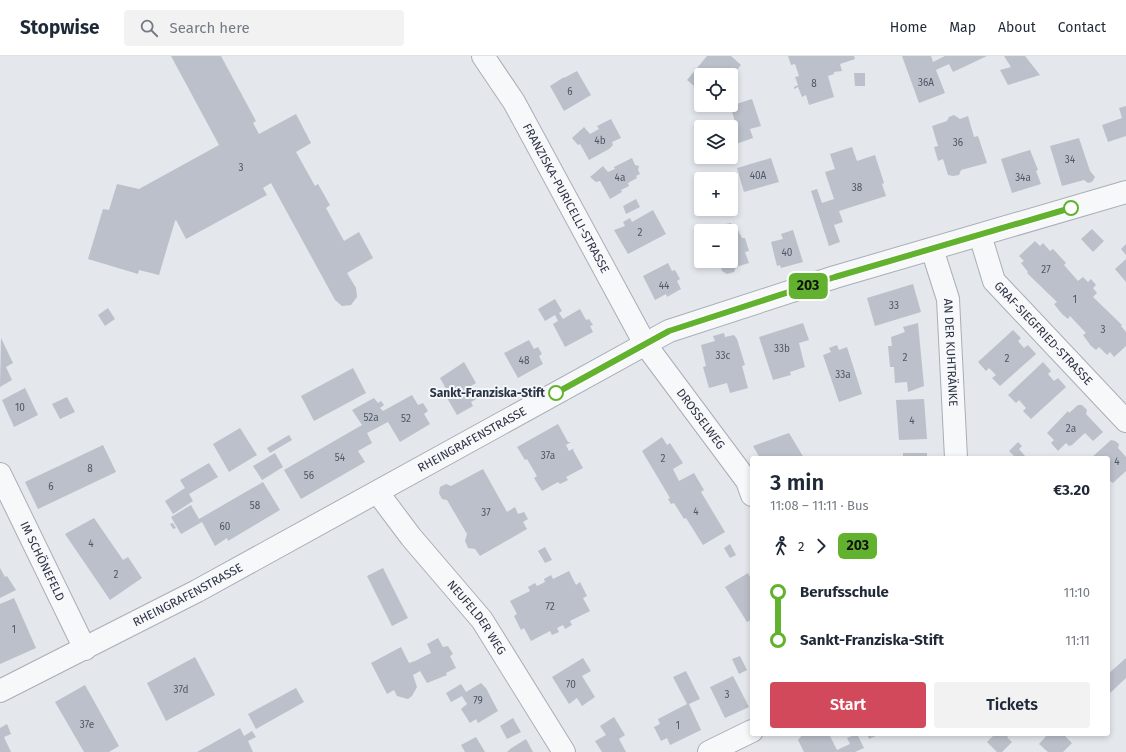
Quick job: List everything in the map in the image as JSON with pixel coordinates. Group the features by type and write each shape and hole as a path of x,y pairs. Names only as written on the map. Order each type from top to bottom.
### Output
{"street":[{"name":"FRANZISKA-PURICELLI-STRASSE","path":"483,56 514,102 645,344"},
{"name":"RHEINGRAFENSTRASSE","path":"0,691 85,649 196,591 378,493 676,328 835,277 1126,192"},
{"name":"GRAF-SIEGFRIED-STRASSE","path":"980,235 994,281 1126,421"},
{"name":"AN DER KUHTRÄNKE","path":"932,249 948,300 956,456"},
{"name":"DROSSELWEG","path":"645,344 747,481 750,489"},
{"name":"IM SCHÖNEFELD","path":"0,474 85,649"},
{"name":"NEUFELDER WEG","path":"378,493 411,537 482,620 564,752"},
{"path":"709,752 750,732"}],"building":[{"path":"171,56 221,56 256,121 253,123 259,134 296,114 311,143 296,152 315,186 318,184 330,205 326,208 344,241 359,232 373,258 347,273 356,288 357,297 351,305 342,306 335,300 271,183 263,188 267,195 186,239 176,220 159,275 139,270 138,274 88,259 103,209 109,210 117,184 139,189 219,145"},
{"path":"707,56 731,56 741,65 738,69 697,68"},
{"path":"788,56 854,56 855,59 840,64 842,71 834,72 834,74 828,76 834,97 809,105 806,95 802,97 798,87 794,89 794,87 798,85 795,77 799,76 795,64 791,65"},
{"path":"902,56 931,56 933,62 945,56 987,56 953,72 949,64 936,70 945,93 919,103"},
{"path":"1004,56 1025,56 1040,75 1008,85 1000,70 1011,67"},
{"path":"577,71 591,95 564,111 550,86"},
{"path":"694,72 694,86 687,80"},
{"path":"854,73 865,73 865,86 855,86"},
{"path":"752,99 761,126 750,129 753,138 738,143 738,120 734,120 732,112 738,112 738,103"},
{"path":"1126,106 1126,136 1108,142 1102,125 1122,118 1119,108"},
{"path":"954,115 960,119 968,116 974,137 978,136 987,163 961,170 959,175 953,176 948,175 943,159 938,161 934,147 938,146 932,126 947,121 949,117"},
{"path":"611,119 621,138 612,142 613,145 609,149 589,160 580,144 578,145 572,138 584,127 590,134 599,129 597,126"},
{"path":"1079,138 1090,171 1095,177 1092,182 1088,183 1084,180 1062,186 1050,146"},
{"path":"852,147 857,161 875,155 884,183 882,184 886,196 839,211 843,222 834,225 840,242 829,246 811,191 817,189 822,203 834,199 825,172 835,169 830,154"},
{"path":"1030,150 1038,170 1036,171 1041,184 1012,193 1001,159"},
{"path":"632,158 635,165 639,166 638,170 640,174 636,176 637,178 628,183 629,186 621,190 622,192 610,199 600,181 596,182 590,177 603,166 608,172 615,169 614,167"},
{"path":"771,158 779,182 744,192 737,168"},
{"path":"636,199 640,207 626,214 623,206"},
{"path":"653,210 666,234 628,254 614,230 625,226 623,222 630,218 632,222"},
{"path":"1092,229 1104,241 1093,252 1081,239"},
{"path":"738,230 742,238 745,238 749,251 745,252 749,263 738,266"},
{"path":"793,230 803,262 781,268 780,265 777,266 771,242 783,239 781,234"},
{"path":"1035,241 1040,246 1043,243 1050,251 1053,249 1066,263 1064,265 1078,281 1083,277 1088,282 1091,279 1096,285 1093,288 1097,293 1093,297 1122,325 1121,326 1126,332 1126,346 1114,357 1110,352 1107,355 1099,347 1096,350 1091,346 1083,335 1086,333 1070,316 1068,319 1062,314 1054,304 1057,302 1027,273 1028,272 1021,263 1024,261 1019,256"},
{"path":"1126,244 1126,255 1121,249"},
{"path":"1126,259 1126,282 1115,269"},
{"path":"668,263 672,271 675,270 680,279 677,281 681,289 667,297 666,294 655,300 643,276"},
{"path":"721,268 736,268 734,272 727,274 722,271"},
{"path":"913,284 921,312 875,326 867,298"},
{"path":"555,299 562,311 559,313 563,319 580,309 586,320 589,319 593,325 590,326 593,332 565,347 553,324 558,321 555,315 545,321 538,309"},
{"path":"108,308 115,319 105,326 98,315"},
{"path":"803,323 809,340 799,343 805,367 790,372 791,375 773,380 759,337"},
{"path":"918,323 924,386 908,392 907,382 895,383 894,367 890,367 888,346 892,346 891,337 905,332 903,327"},
{"path":"1013,330 1021,338 1018,341 1024,348 1028,345 1036,354 1000,386 992,378 996,375 989,368 986,371 978,362"},
{"path":"724,333 725,337 734,335 737,339 745,365 742,366 748,388 730,393 727,383 709,388 703,367 706,366 701,345 715,341 713,336"},
{"path":"1,338 13,363 6,367 12,380 0,387"},
{"path":"529,340 534,349 538,347 542,354 539,356 543,364 518,378 504,353"},
{"path":"837,345 839,350 847,347 862,394 839,402 823,355 831,352 829,348"},
{"path":"464,362 476,383 471,386 478,398 471,402 473,406 457,415 447,398 450,396 440,378"},
{"path":"1043,362 1051,371 1048,374 1054,381 1058,378 1066,387 1031,419 1023,411 1026,408 1019,400 1016,403 1008,395"},
{"path":"353,368 366,393 314,421 301,396"},
{"path":"25,388 38,415 14,427 2,400"},
{"path":"412,395 418,405 423,403 428,411 424,414 430,424 400,442 388,422 367,433 372,443 358,451 365,462 301,499 284,470 362,425 352,410 374,398 378,403 381,401 384,405 380,408 383,411"},
{"path":"67,397 75,412 60,419 52,404"},
{"path":"924,399 927,439 899,440 896,400"},
{"path":"1078,405 1082,405 1087,410 1086,414 1103,432 1093,441 1085,433 1072,445 1069,446 1066,443 1058,451 1051,443 1054,440 1047,433 1068,411 1069,413"},
{"path":"558,424 568,442 571,442 566,445 569,451 574,448 573,450 583,468 566,477 568,480 560,484 558,482 542,491 534,478 537,476 527,459 525,460 517,447"},
{"path":"240,428 257,455 229,472 213,444"},
{"path":"789,433 803,456 759,456 753,446"},
{"path":"289,435 292,440 270,453 267,448"},
{"path":"662,437 667,445 670,443 683,463 673,469 679,481 694,473 704,490 701,492 725,532 703,545 686,518 684,519 674,503 671,504 668,499 670,498 642,451"},
{"path":"1111,440 1115,441 1119,444 1118,448 1126,457 1126,471 1113,483 1110,481 1110,456 1093,456"},
{"path":"1018,442 1022,446 1019,449 1025,456 1014,456 1009,451"},
{"path":"103,445 116,472 38,509 25,482"},
{"path":"275,453 283,467 262,480 253,466"},
{"path":"903,453 927,453 927,456 903,456"},
{"path":"209,463 218,477 189,494 193,501 173,514 165,501 185,488 180,480"},
{"path":"483,469 507,512 515,507 518,514 524,512 528,519 523,522 527,529 480,556 475,549 468,548 465,541 467,534 447,500 442,499 439,493 440,487 446,484 451,486"},
{"path":"263,482 280,510 228,541 227,538 215,546 202,522 181,534 171,517 191,505 199,519"},
{"path":"94,518 123,560 128,557 142,578 110,600 65,534"},
{"path":"173,523 176,528 173,529 170,524"},
{"path":"730,544 736,555 730,558 724,548"},
{"path":"545,547 552,560 545,563 538,551"},
{"path":"0,568 5,577 7,576 16,590 0,598"},
{"path":"383,568 408,618 392,626 367,576"},
{"path":"569,571 576,585 580,582 587,596 583,598 590,611 570,621 572,625 565,629 563,625 557,628 559,632 552,635 550,631 531,641 524,628 521,630 514,616 517,614 510,601 530,591 528,587 535,583 537,586 545,582 544,579 551,575 553,579"},
{"path":"748,573 750,577 750,620 747,622 725,587"},
{"path":"14,598 36,648 0,664 0,604"},
{"path":"438,638 443,647 448,646 453,654 450,656 456,668 446,673 447,675 427,683 420,671 413,675 417,687 412,696 408,699 397,696 394,690 387,694 371,663 401,647 409,663 415,661 431,653 427,644"},
{"path":"740,656 747,670 739,674 732,659"},
{"path":"195,657 215,695 166,721 147,683"},
{"path":"583,658 591,671 582,676 595,697 582,706 577,698 569,704 552,677"},
{"path":"1126,658 1126,678 1110,693 1110,672"},
{"path":"686,671 700,699 689,704 701,730 670,745 667,738 661,741 654,727 660,724 658,719 687,704 673,677"},
{"path":"733,676 749,707 725,718 710,687"},
{"path":"481,683 486,688 498,711 478,723 476,719 470,723 461,709 467,704 462,696 451,702 446,693 461,684 466,692"},
{"path":"85,685 119,746 109,752 84,752 55,702"},
{"path":"296,688 304,702 256,729 248,714"},
{"path":"614,717 625,735 619,739 626,752 602,752 595,741 606,735 600,726"},
{"path":"513,718 521,732 507,739 500,726"},
{"path":"7,724 11,734 4,737 11,752 0,752 0,728"},
{"path":"240,728 244,736 252,731 256,737 248,741 253,752 197,752"},
{"path":"801,736 830,736 837,750 850,744 847,738 858,736 864,748 855,752 804,752 798,740"},
{"path":"868,736 876,736 869,739"},
{"path":"993,736 1008,736 1007,737 1012,742 1002,752 997,752 987,742"},
{"path":"1046,736 1065,736 1072,743 1063,752 1048,752 1039,744"},
{"path":"476,737 485,752 465,752 461,745"},
{"path":"526,739 533,752 507,752 510,749"}],"bus line":[{"name":"203","path":"556,393 669,331 835,277 1071,208"}],"place":[{"name":"Sankt-Franziska-Stift","path":"556,393"}]}
